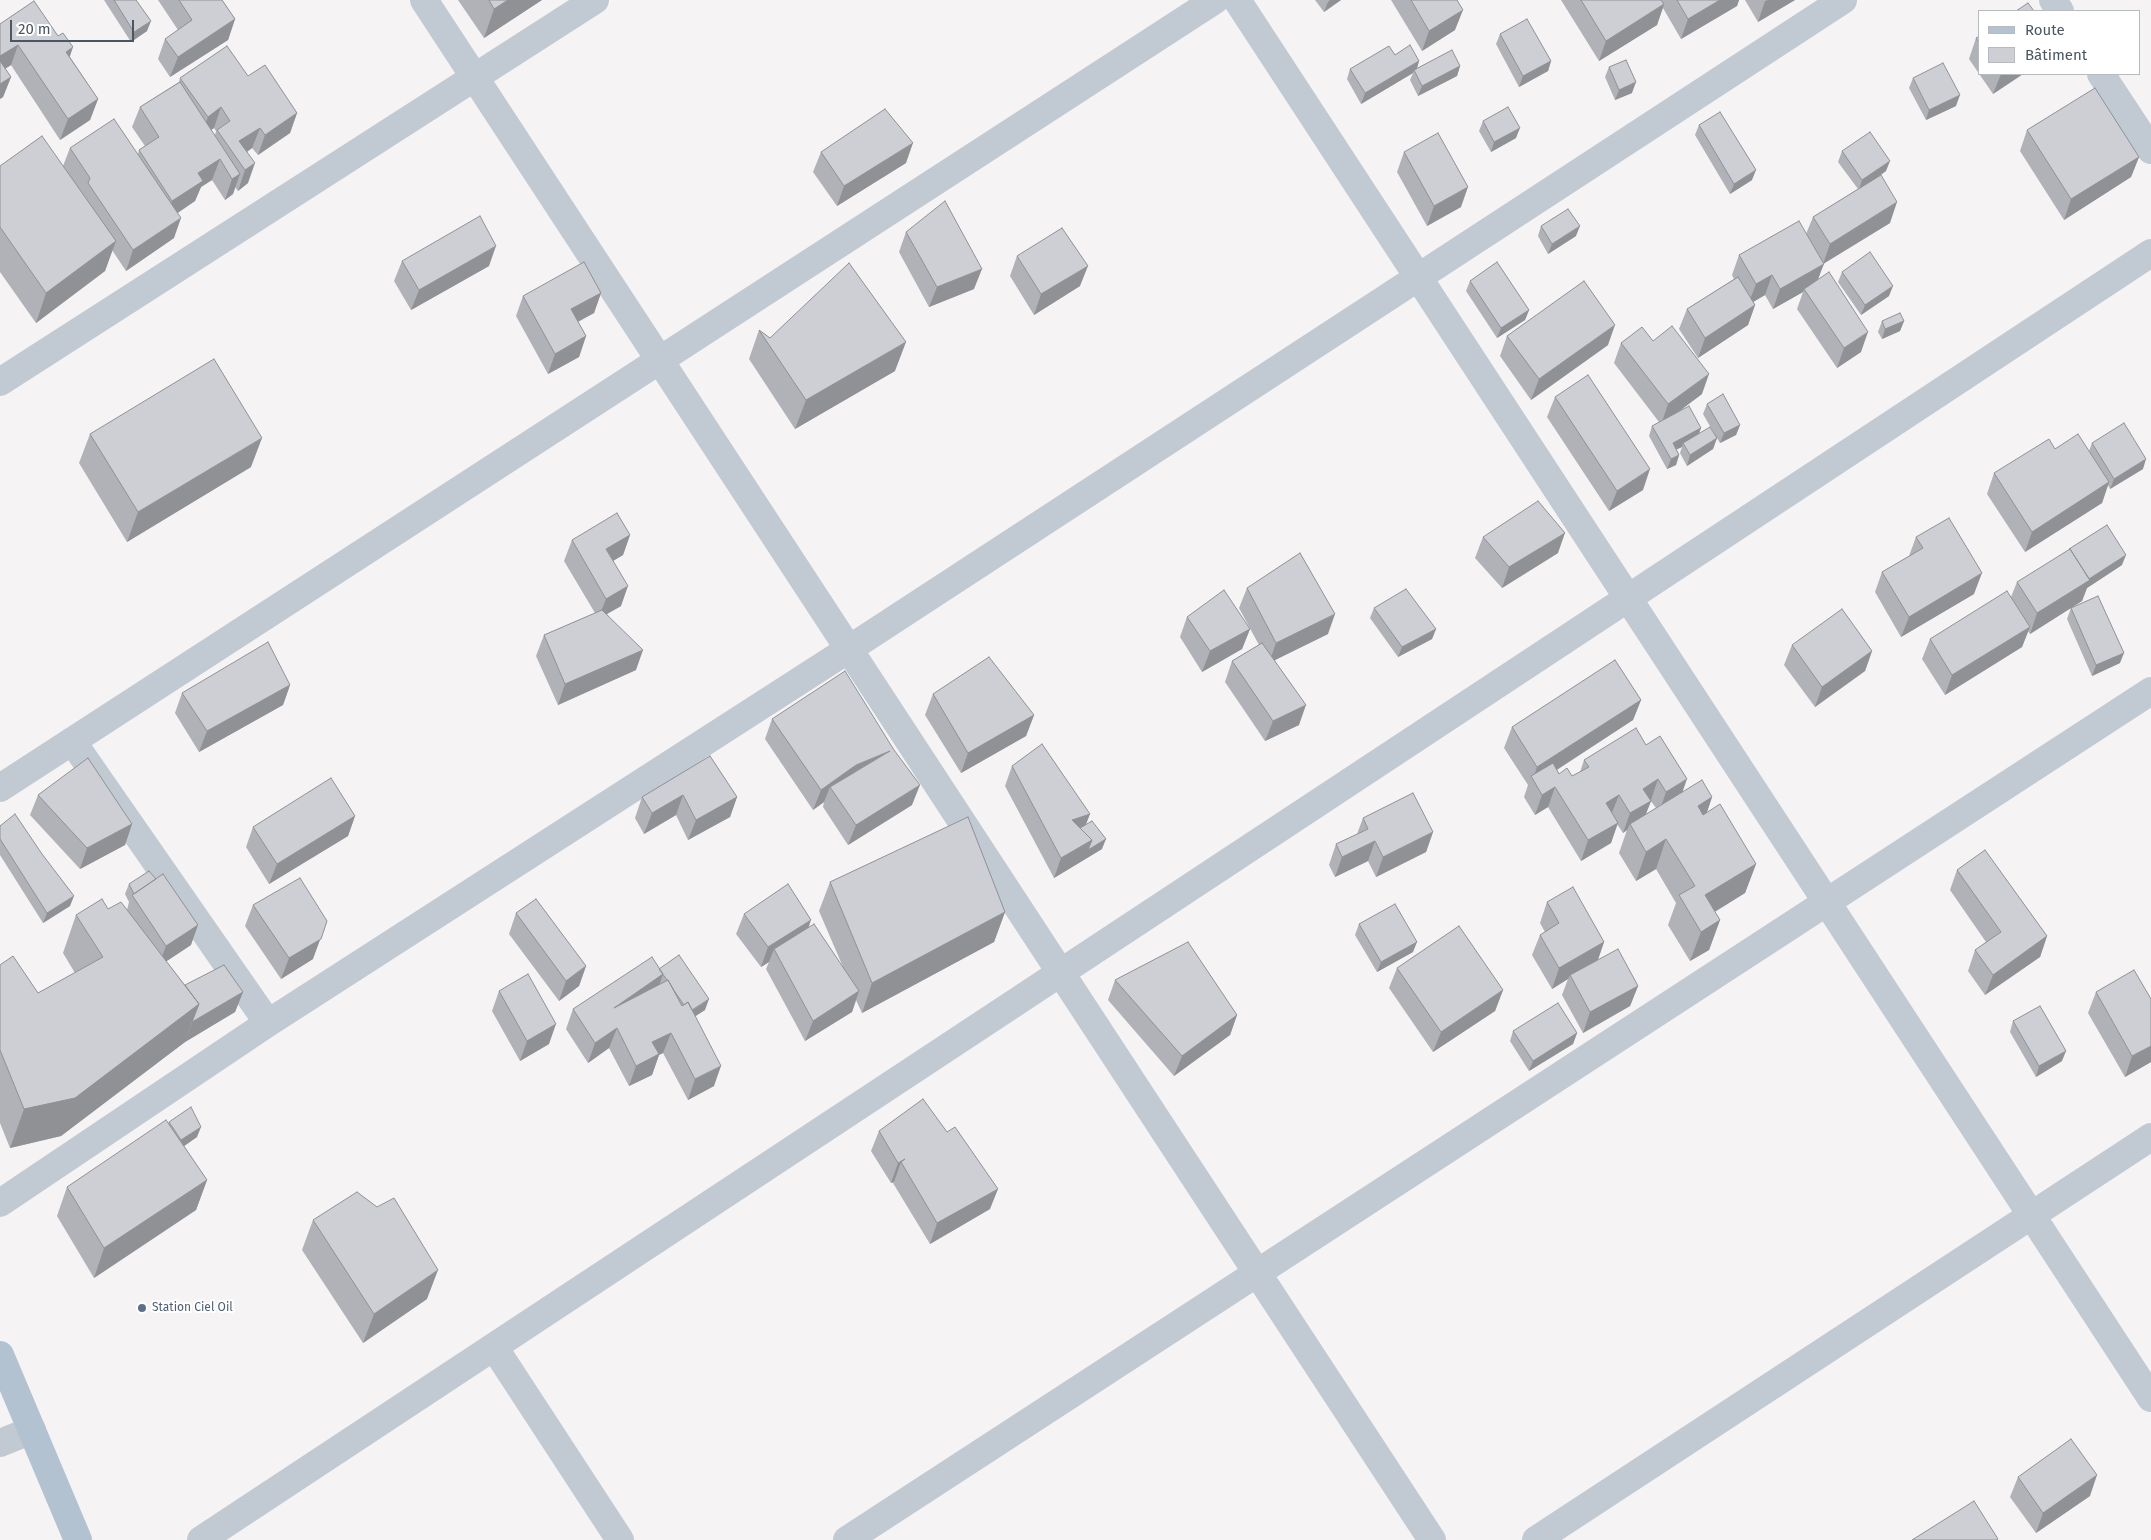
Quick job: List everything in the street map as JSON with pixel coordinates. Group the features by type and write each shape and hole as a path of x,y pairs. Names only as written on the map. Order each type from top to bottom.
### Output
{"main road":[{"path":"0,1355 78,1540"}],"street":[{"path":"424,0 1432,1540"},
{"path":"0,382 595,0"},
{"path":"0,788 1215,0"},
{"path":"1237,0 2151,1398"},
{"path":"0,1202 268,1023 849,649 1843,0"},
{"path":"2102,75 2151,150"},
{"path":"201,1540 2151,253"},
{"path":"847,1540 2151,691"},
{"path":"72,741 268,1023"},
{"path":"1536,1540 2151,1137"},
{"path":"494,1347 620,1540"},
{"path":"0,1442 32,1430"}],"building":[{"path":"114,0 136,0 151,21 134,32"},
{"path":"179,0 222,0 235,19 178,57 165,39 192,20"},
{"path":"489,0 508,0 494,9"},
{"path":"1411,0 1457,0 1463,10 1429,31"},
{"path":"1581,0 1661,0 1664,4 1606,41"},
{"path":"1677,0 1720,0 1688,19"},
{"path":"34,1 58,36 63,33 73,47 66,52 98,99 68,119 18,45 0,56 0,24"},
{"path":"2028,3 2033,10 2018,10"},
{"path":"1527,19 1551,61 1523,76 1500,34"},
{"path":"1410,45 1419,61 1365,93 1350,69 1389,46 1395,55"},
{"path":"227,46 248,76 265,65 297,113 265,135 260,128 239,141 255,163 245,170 217,130 230,121 221,107 208,117 180,78"},
{"path":"1452,50 1460,66 1422,86 1414,70"},
{"path":"1626,60 1636,82 1619,90 1609,67"},
{"path":"0,61 11,77 0,84"},
{"path":"1943,63 1960,95 1929,110 1913,78"},
{"path":"180,82 240,174 232,179 220,159 198,173 203,181 172,201 139,150 159,137 140,107"},
{"path":"2095,88 2139,157 2071,199 2027,130"},
{"path":"1508,107 1520,128 1494,142 1483,121"},
{"path":"885,109 913,143 844,186 821,152"},
{"path":"1720,112 1756,170 1734,184 1699,125"},
{"path":"114,119 181,218 133,250 88,183 90,178 70,148"},
{"path":"1870,132 1890,161 1862,180 1842,151"},
{"path":"1438,133 1468,187 1434,206 1404,152"},
{"path":"42,136 116,241 46,293 0,227 0,166"},
{"path":"1881,175 1897,202 1830,244 1813,217"},
{"path":"945,201 982,269 937,287 906,232"},
{"path":"1568,209 1580,226 1552,244 1541,226"},
{"path":"480,216 496,246 419,290 402,261"},
{"path":"1799,221 1824,264 1780,289 1772,275 1756,284 1739,255"},
{"path":"1062,228 1088,266 1041,294 1017,256"},
{"path":"1870,252 1893,286 1865,305 1842,272"},
{"path":"584,262 601,293 571,309 586,336 555,354 523,296"},
{"path":"1497,262 1529,310 1501,328 1470,281"},
{"path":"849,263 906,342 806,400 759,330 770,338"},
{"path":"1829,272 1868,332 1844,348 1804,289"},
{"path":"1738,277 1755,305 1705,338 1687,309"},
{"path":"1584,281 1615,325 1539,379 1507,336"},
{"path":"1900,313 1904,321 1885,329 1882,321"},
{"path":"1672,326 1709,374 1668,404 1621,343 1642,327 1653,341"},
{"path":"214,359 262,438 138,512 90,434"},
{"path":"1588,375 1650,469 1617,491 1555,397"},
{"path":"1723,394 1740,425 1724,433 1707,404"},
{"path":"1689,406 1701,428 1673,443 1679,455 1671,459 1652,426"},
{"path":"2124,423 2146,459 2114,479 2092,443"},
{"path":"1710,427 1717,438 1690,455 1683,443"},
{"path":"2078,434 2109,482 2032,532 1994,473 2049,439 2055,449"},
{"path":"1538,501 1565,533 1509,567 1483,537"},
{"path":"617,513 630,535 606,549 628,586 606,599 572,540"},
{"path":"1949,518 1982,573 1909,617 1882,572 1923,548 1916,537"},
{"path":"2107,525 2126,555 2089,579 2069,549"},
{"path":"2070,549 2090,580 2037,613 2017,582"},
{"path":"1300,553 1335,614 1276,643 1247,588"},
{"path":"1406,589 1436,629 1402,647 1374,608"},
{"path":"1224,590 1250,629 1210,651 1187,617"},
{"path":"2007,591 2030,627 1952,675 1930,639"},
{"path":"2098,596 2124,653 2096,665 2071,608"},
{"path":"1842,609 1872,651 1822,687 1792,645"},
{"path":"602,610 643,650 565,684 544,635"},
{"path":"268,642 290,685 207,731 182,693"},
{"path":"1262,643 1306,705 1273,721 1232,661"},
{"path":"989,657 1034,715 968,753 933,694"},
{"path":"1615,660 1641,700 1537,767 1512,727"},
{"path":"845,671 894,750 920,785 856,825 830,787 890,751 856,765 821,790 772,719"},
{"path":"1636,728 1646,745 1660,736 1687,779 1666,792 1658,779 1643,789 1651,801 1630,813 1619,795 1606,803 1618,823 1588,840 1555,787 1542,795 1531,776 1553,763 1559,774 1567,768 1572,776 1589,767 1584,760"},
{"path":"1042,744 1090,814 1072,820 1092,840 1061,858 1012,766"},
{"path":"710,756 737,797 696,820 683,795 652,813 642,797"},
{"path":"88,758 132,824 87,848 38,795"},
{"path":"331,778 355,816 277,864 253,827"},
{"path":"1702,780 1712,797 1698,806 1703,815 1720,804 1756,864 1705,895 1720,920 1701,932 1679,895 1695,886 1666,839 1646,852 1630,824"},
{"path":"1413,793 1433,832 1383,857 1375,841 1342,857 1336,844 1368,829 1363,818"},
{"path":"15,814 74,896 47,913 0,839 0,826"},
{"path":"968,817 1005,912 872,983 830,882"},
{"path":"1092,821 1106,839 1088,850 1092,840 1080,828"},
{"path":"1985,850 2047,936 1993,975 1975,950 2001,932 1957,870"},
{"path":"149,871 156,879 134,894 129,884"},
{"path":"163,874 198,925 166,946 132,895"},
{"path":"300,878 327,921 321,939 289,958 253,905"},
{"path":"788,884 811,920 768,947 744,914"},
{"path":"1573,887 1604,942 1559,968 1540,935 1559,923 1547,902"},
{"path":"102,899 108,909 121,902 199,1004 75,1098 24,1109 0,1050 0,965 13,956 38,993 103,957 76,915"},
{"path":"536,899 586,966 566,981 516,913"},
{"path":"1395,904 1417,942 1381,962 1359,924"},
{"path":"814,924 859,991 813,1021 774,949"},
{"path":"1459,926 1503,990 1441,1032 1397,968"},
{"path":"1188,942 1237,1015 1182,1056 1115,980"},
{"path":"1618,949 1638,986 1590,1012 1570,975"},
{"path":"679,955 709,999 692,1010 688,1002 684,1005 659,969"},
{"path":"652,957 663,974 614,1008 668,980 682,1006 688,1002 721,1066 695,1079 671,1033 652,1042 659,1054 636,1066 617,1028 595,1043 573,1009"},
{"path":"224,965 243,992 192,1022 199,1004 185,985"},
{"path":"2134,970 2151,999 2151,1046 2132,1056 2096,992"},
{"path":"528,974 556,1024 527,1041 499,991"},
{"path":"1558,1003 1577,1033 1533,1061 1513,1031"},
{"path":"2040,1006 2066,1051 2039,1066 2013,1021"},
{"path":"923,1099 947,1132 955,1127 998,1189 937,1223 901,1162 905,1159 898,1163 879,1131"},
{"path":"191,1107 201,1127 181,1140 169,1122"},
{"path":"166,1120 207,1180 104,1248 67,1187"},
{"path":"357,1192 377,1207 394,1198 438,1270 374,1314 313,1220"},
{"path":"2071,1439 2097,1475 2043,1513 2018,1477"},
{"path":"1974,1501 1998,1539 1912,1540"}],"place":[{"name":"Station Ciel Oil","path":"142,1308"}]}
